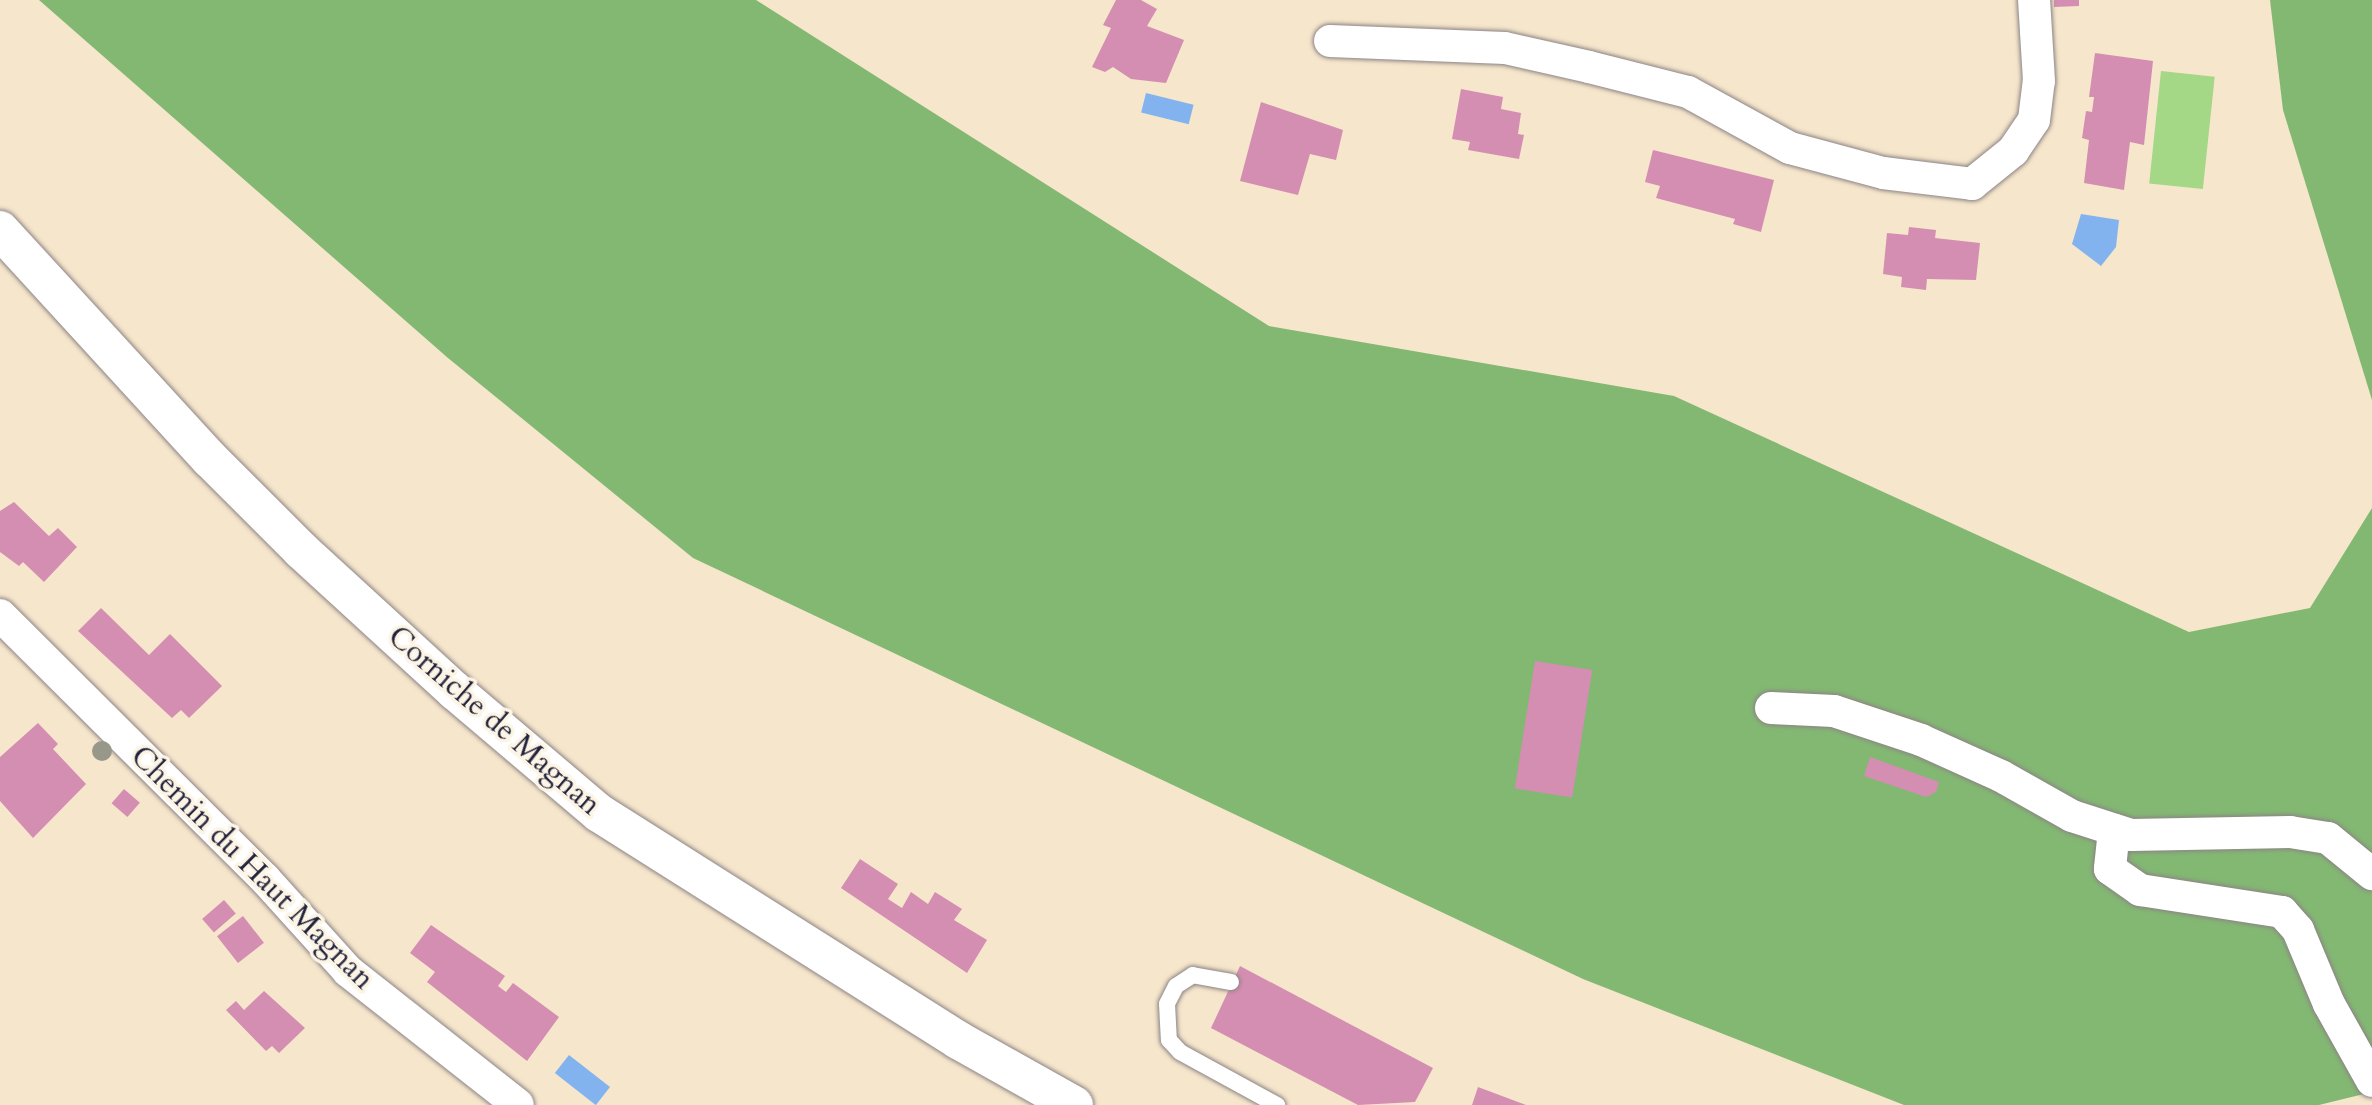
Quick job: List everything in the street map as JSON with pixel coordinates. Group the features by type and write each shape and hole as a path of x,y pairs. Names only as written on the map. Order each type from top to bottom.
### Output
{"street":[{"path":"1330,41 1505,48 1589,66 1688,92 1790,148 1883,173 1972,184 2013,151 2034,120 2039,81 2034,0"},
{"name":"Corniche de Magnan","path":"0,230 210,459 301,550 455,691 599,813 958,1040 1074,1105"},
{"name":"Chemin du Haut Magnan","path":"0,615 265,878 348,971 518,1105"},
{"path":"1771,708 1834,711 1921,740 2001,776 2071,816 2131,835 2290,832 2328,838 2372,874"},
{"path":"2114,830 2110,869 2140,890 2283,912 2298,930 2329,1004 2372,1081"}],"lane":[{"path":"1231,982 1193,975 1176,986 1167,1004 1168,1040 1180,1052 1277,1105"}],"green space":[{"path":"39,0 756,0 1269,326 1674,396 2189,632 2310,608 2372,508 2372,868 2359,874 2372,892 2372,1092 2319,1105 1904,1105 1583,979 693,558 448,358"},
{"path":"2270,0 2372,0 2372,400 2283,110"},
{"path":"2161,71 2215,77 2203,189 2149,183"}],"water":[{"path":"1146,93 1194,105 1189,124 1141,112"},
{"path":"2081,214 2119,220 2116,247 2101,266 2072,244"},
{"path":"569,1055 610,1087 596,1105 555,1073"}],"building":[{"path":"1116,0 1141,0 1157,9 1147,26 1184,40 1166,83 1131,79 1113,67 1105,72 1092,67 1111,28 1103,25"},
{"path":"2054,0 2079,0 2079,6 2054,7"},
{"path":"2095,53 2153,61 2144,145 2130,142 2124,190 2084,183 2089,140 2082,138 2086,111 2092,112 2094,97 2089,97"},
{"path":"1461,89 1503,97 1501,109 1521,113 1518,134 1524,135 1519,159 1468,150 1470,142 1452,139"},
{"path":"1261,102 1343,130 1336,160 1310,154 1298,195 1240,181"},
{"path":"1653,150 1774,180 1761,232 1733,224 1735,219 1656,198 1660,186 1645,182"},
{"path":"1909,227 1936,230 1935,238 1980,243 1976,280 1927,279 1926,290 1901,287 1902,277 1883,274 1887,233 1908,235"},
{"path":"14,502 49,536 58,528 77,547 44,582 23,562 19,566 0,552 0,511"},
{"path":"101,608 149,655 170,634 222,686 189,718 181,710 172,718 78,631"},
{"path":"1535,661 1592,670 1572,797 1515,788"},
{"path":"38,723 58,744 53,749 86,784 33,838 0,801 0,757"},
{"path":"1870,757 1939,782 1936,792 1926,797 1864,776"},
{"path":"124,789 140,803 127,817 112,803"},
{"path":"860,859 898,884 888,899 902,908 911,892 928,904 935,892 962,909 954,920 987,940 967,973 841,888"},
{"path":"224,900 236,914 214,933 202,919"},
{"path":"243,916 264,943 238,963 217,936"},
{"path":"431,925 505,976 498,986 506,992 513,983 559,1017 527,1061 427,982 435,972 410,953"},
{"path":"1240,966 1433,1068 1415,1102 1358,1105 1211,1028"},
{"path":"264,991 305,1028 279,1053 272,1046 266,1051 226,1010 236,1001 244,1010"},
{"path":"1478,1087 1526,1105 1472,1105"}]}
